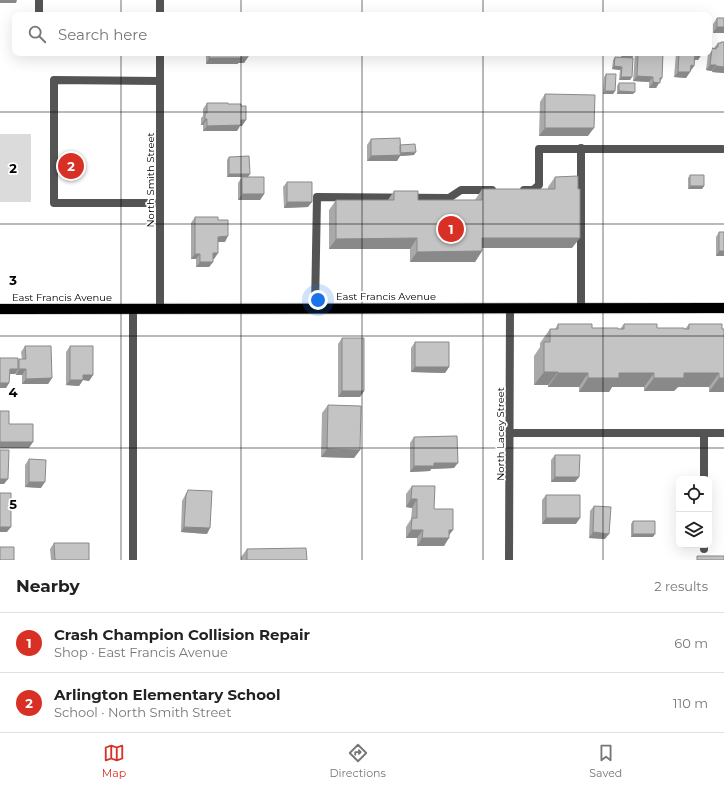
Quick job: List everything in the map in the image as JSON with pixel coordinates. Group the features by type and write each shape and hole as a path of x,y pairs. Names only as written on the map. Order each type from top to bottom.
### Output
{"main road":[{"name":"East Francis Avenue","path":"0,309 724,308"}],"street":[{"path":"39,0 39,12"},
{"path":"160,0 160,12"},
{"name":"North Smith Street","path":"160,56 160,308"},
{"path":"160,81 54,80 54,203 160,203"},
{"path":"581,148 581,308"},
{"path":"517,190 533,190 539,185 539,149 722,149"},
{"path":"315,308 317,197 449,198 461,190 501,190"},
{"name":"North Lacey Street","path":"509,560 510,308"},
{"path":"133,309 133,560"},
{"path":"510,433 724,433"},
{"path":"704,433 704,476"}],"shaded area":[{"path":"0,134 31,134 31,202 0,202"}],"building":[{"path":"717,18 724,18 724,27 717,27"},
{"path":"724,42 724,67 710,65 712,48 716,49 716,47 718,47 718,43"},
{"path":"209,56 248,56 241,58 209,58"},
{"path":"638,56 663,56 662,78 660,78 660,83 653,82 653,77 637,76"},
{"path":"679,56 695,56 694,66 691,65 690,72 678,72"},
{"path":"615,57 633,58 632,77 621,77 622,67 614,66"},
{"path":"606,74 616,74 615,91 605,91"},
{"path":"619,83 635,83 635,92 619,91"},
{"path":"545,94 595,95 594,128 545,128"},
{"path":"207,103 241,104 241,106 246,106 246,120 241,120 241,125 207,126 205,113 207,113"},
{"path":"400,138 401,155 371,156 371,139"},
{"path":"415,144 416,152 400,153 400,145"},
{"path":"249,156 250,174 229,174 229,157"},
{"path":"690,175 704,175 704,186 690,186"},
{"path":"578,176 578,189 580,189 580,238 482,238 482,251 417,252 417,238 336,239 336,200 394,200 394,191 418,191 418,200 482,200 482,189 555,189 555,177"},
{"path":"242,177 264,177 264,194 242,194"},
{"path":"287,182 312,182 312,202 287,202"},
{"path":"195,217 218,217 218,220 228,220 228,236 218,237 218,253 213,253 213,262 200,262 200,254 195,254"},
{"path":"719,232 724,232 724,251 719,251"},
{"path":"558,324 592,324 592,328 624,329 624,324 657,324 657,328 689,329 689,324 722,324 722,329 724,329 724,378 719,378 719,373 684,373 684,378 654,378 654,373 619,373 619,378 588,378 588,373 544,372 544,342 550,342 550,329 558,329"},
{"path":"342,338 364,338 364,391 342,391"},
{"path":"415,342 449,342 449,367 415,367"},
{"path":"25,346 51,346 52,378 26,379 26,369 19,369 19,359 26,359"},
{"path":"70,346 93,346 93,375 83,375 83,380 70,380"},
{"path":"0,358 18,358 18,369 10,369 9,383 0,383"},
{"path":"328,405 361,406 360,450 327,449"},
{"path":"0,411 9,411 9,424 33,424 33,442 0,442"},
{"path":"457,436 458,463 434,463 434,466 414,466 414,437"},
{"path":"0,450 9,450 8,479 0,479"},
{"path":"555,455 580,455 579,477 555,477"},
{"path":"29,459 46,460 45,482 29,482"},
{"path":"412,486 435,486 434,509 453,509 453,530 449,530 449,538 422,538 423,530 411,530 412,518 417,518 417,499 411,499"},
{"path":"188,490 212,491 210,528 184,527 186,495"},
{"path":"0,493 11,493 11,527 0,527"},
{"path":"546,495 580,495 580,518 546,518"},
{"path":"594,506 611,507 609,534 593,532"},
{"path":"633,521 655,521 655,534 633,534"},
{"path":"54,543 89,543 89,560 55,560"},
{"path":"0,547 14,547 14,560 0,560"},
{"path":"306,548 307,560 247,560 247,549"},
{"path":"697,556 724,556 724,560 697,560"}],"place":[{"name":"Arlington Elementary School","path":"71,166"},
{"name":"Crash Champion Collision Repair","path":"451,229"}]}
